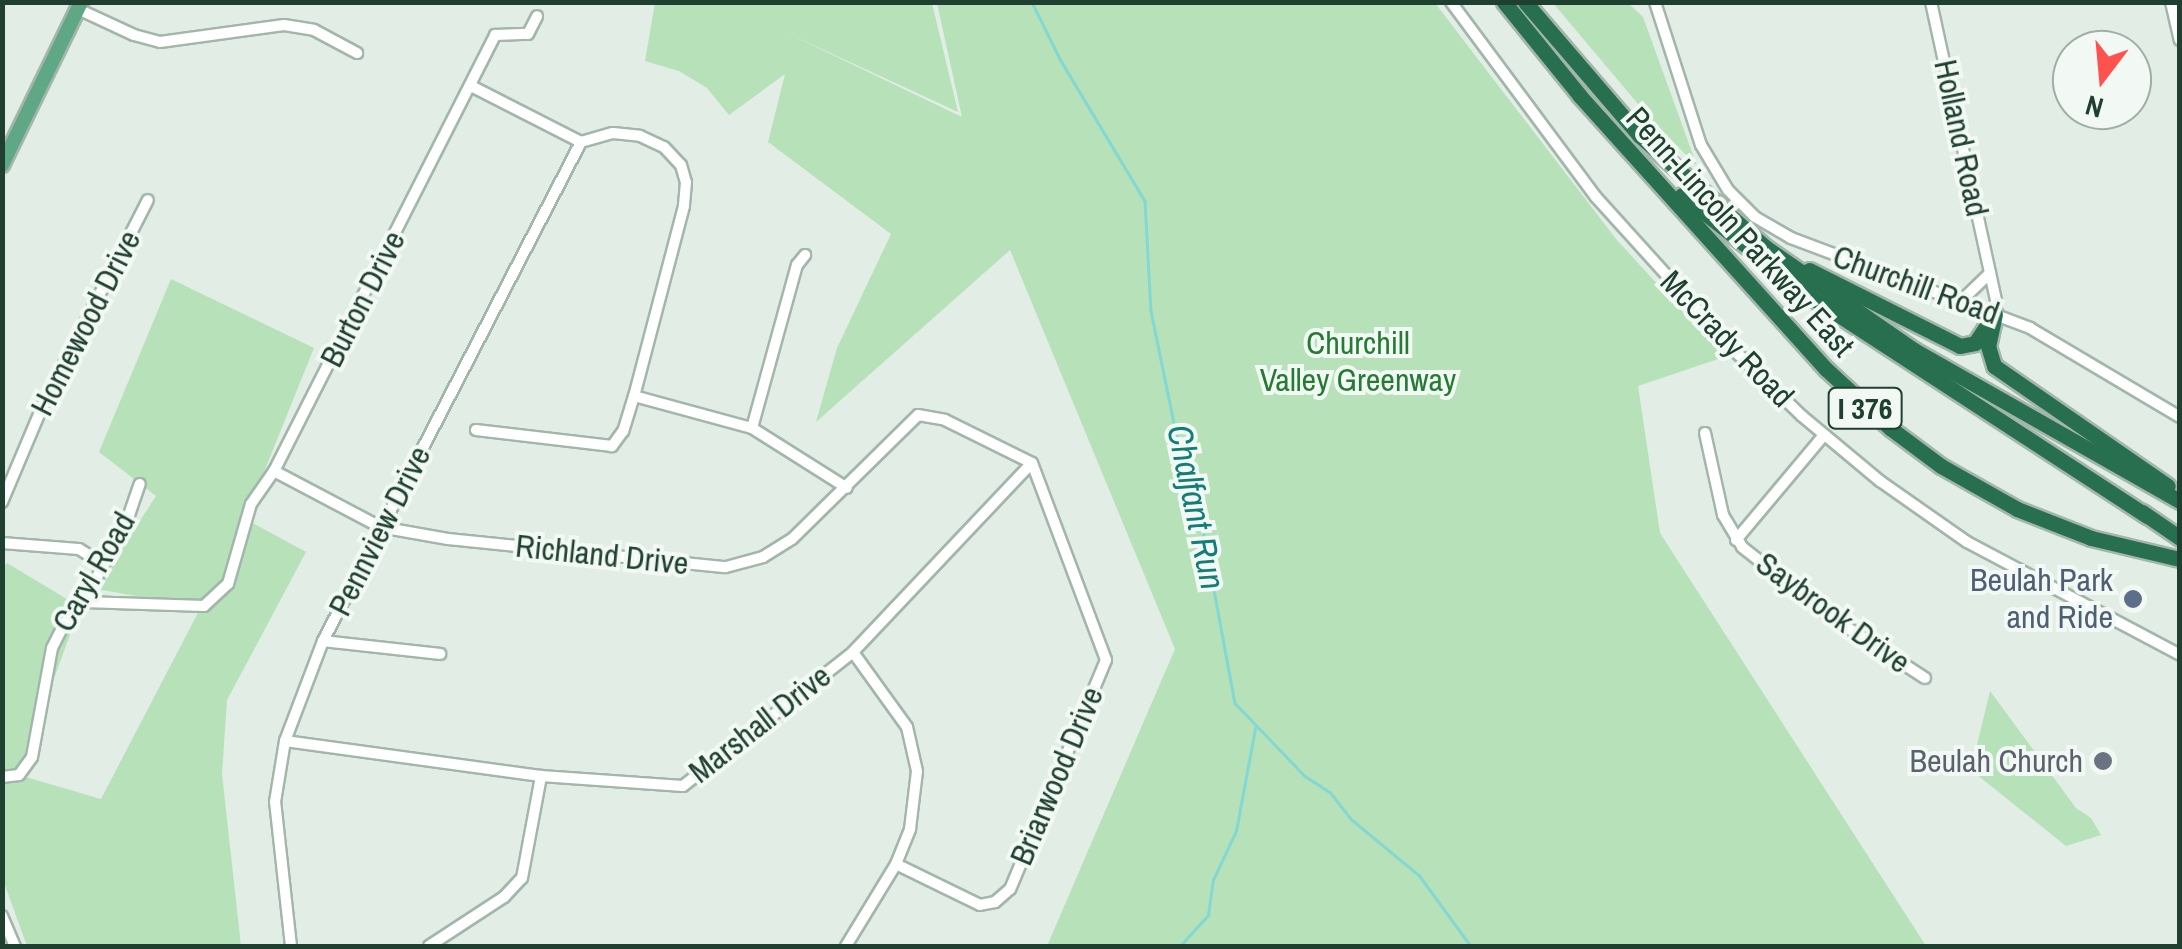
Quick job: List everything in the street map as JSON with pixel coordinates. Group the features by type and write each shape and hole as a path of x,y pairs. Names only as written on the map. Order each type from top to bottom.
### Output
{"highway":[{"name":"Penn-Lincoln Parkway East","path":"1504,2 1627,147 1834,376 1907,442 1978,489 2035,517 2107,542 2180,558"},
{"name":"Penn-Lincoln Parkway East","path":"1526,2 1639,135 1764,247 1914,350 2180,497"},
{"path":"1627,147 1783,278 2180,538"},
{"path":"1764,247 1955,345 1975,343 1995,314"},
{"path":"1995,314 1988,351 1994,366 2180,497"},
{"path":"1914,350 2147,516"}],"main road":[{"path":"2,165 80,6"}],"street":[{"name":"McCrady Road","path":"1452,2 1596,197 1739,355 1824,435 1900,497 1993,558 2180,654"},
{"name":"Churchill Road","path":"1655,2 1701,144 1736,200 1781,234 1995,314 2072,349 2180,417"},
{"name":"Holland Road","path":"1931,2 1990,274 1995,314"},
{"path":"2171,2 2180,40"},
{"path":"80,6 134,35 160,42 284,25 314,30 357,53"},
{"name":"Burton Drive","path":"84,602 204,606 228,584 251,504 274,471 473,87 495,35 528,34 537,16"},
{"path":"473,87 581,142 613,133 640,136 664,147 681,165 686,182 684,206 634,396 623,431 612,446 476,430"},
{"name":"Pennview Drive","path":"291,946 275,802 285,741 323,641 581,142"},
{"name":"Homewood Drive","path":"2,502 43,405 148,200"},
{"path":"752,428 797,265 806,255"},
{"path":"1960,302 1990,274"},
{"path":"634,396 752,428 847,488"},
{"name":"Richland Drive","path":"274,471 380,527 448,539 726,567 764,557 792,539 918,415 945,420 1032,463"},
{"name":"Saybrook Drive","path":"1705,433 1720,506 1736,540 1802,595 1926,678"},
{"path":"1736,540 1824,435"},
{"name":"Marshall Drive","path":"285,741 541,776 684,786 853,652 1032,463"},
{"name":"Briarwood Drive","path":"896,864 980,905 995,902 1010,889 1106,660 1032,463"},
{"name":"Caryl Road","path":"2,777 19,775 37,741 52,648 65,623 84,602 101,563 128,518 140,484"},
{"path":"2,543 80,549 101,563"},
{"path":"323,641 440,654"},
{"path":"846,946 896,864 910,829 917,771 907,727 853,652"},
{"path":"429,946 504,896 522,878 541,776"},
{"path":"2,916 15,946"}],"green space":[{"name":"Churchill Valley Greenway","path":"655,3 932,3 958,112 787,33 962,117 937,3 1435,3 1616,239 1724,357 1638,386 1660,533 1926,946 1047,946 1175,649 1010,250 816,422 837,348 891,234 768,142 785,74 729,115 707,88 679,71 645,61"},
{"path":"1553,3 1628,3 1643,17 1697,166 1649,117"},
{"path":"171,279 314,348 245,519 306,552 227,700 222,774 241,946 27,946 3,880 2,570 7,563 80,607 19,775 101,799 201,607 96,589 156,496 99,452"},
{"path":"1990,691 2076,808 2091,818 2101,835 2066,846 1971,770"}],"waterway":[{"name":"Chalfant Run","path":"1032,2 1060,59 1145,201 1151,311 1182,462 1199,509 1235,703 1305,776 1330,792 1351,819 1419,875 1471,946"},
{"path":"1180,946 1208,915 1213,880 1236,831 1255,728"}],"place":[{"name":"Beulah Park and Ride","path":"2133,599"},
{"name":"Beulah Church","path":"2103,761"}]}
